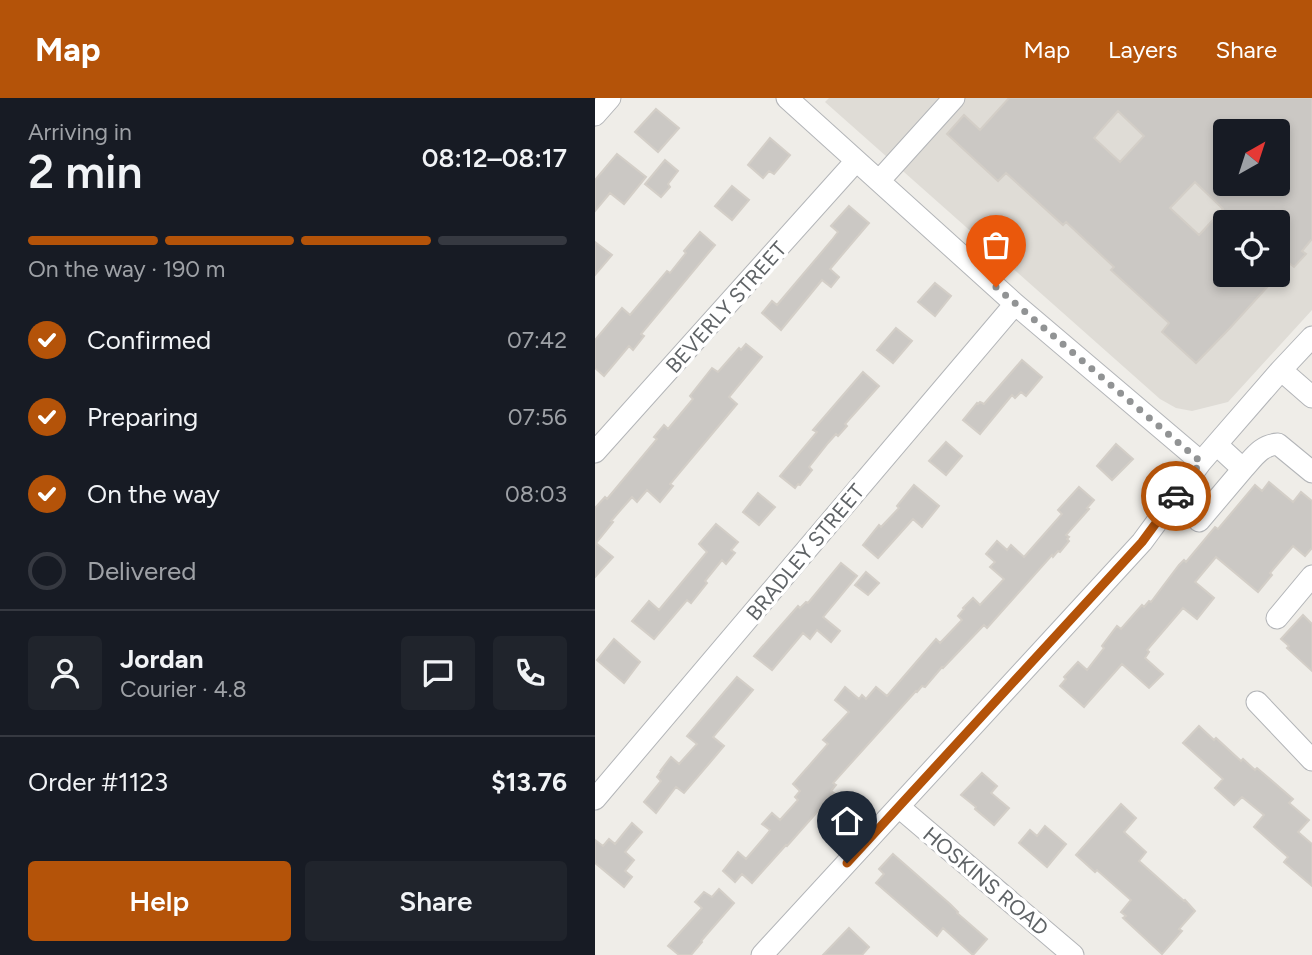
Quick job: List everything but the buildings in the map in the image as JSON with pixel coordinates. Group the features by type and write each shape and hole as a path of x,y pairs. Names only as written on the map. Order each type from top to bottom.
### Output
{"street":[{"path":"595,115 610,98"},
{"path":"787,98 1015,304 1201,462"},
{"path":"879,181 954,98"},
{"name":"BEVERLY STREET","path":"595,452 856,160"},
{"name":"BRADLEY STREET","path":"595,799 1015,304"},
{"path":"762,955 1142,542 1201,462 1312,337"},
{"path":"1281,370 1312,397"},
{"path":"1217,444 1243,469"},
{"path":"1199,522 1262,448 1271,444 1278,444 1312,472"},
{"path":"1277,618 1312,576"},
{"path":"1257,702 1312,760"},
{"name":"HOSKINS ROAD","path":"899,807 1073,955"}],"shaded area":[{"path":"829,98 1312,98 1312,310 1228,402 1192,411 1176,408 1160,399 825,102"}],"way so far":[{"path":"996,287 1201,462 1176,496"}],"route":[{"path":"847,863 1142,542 1176,496"}]}
